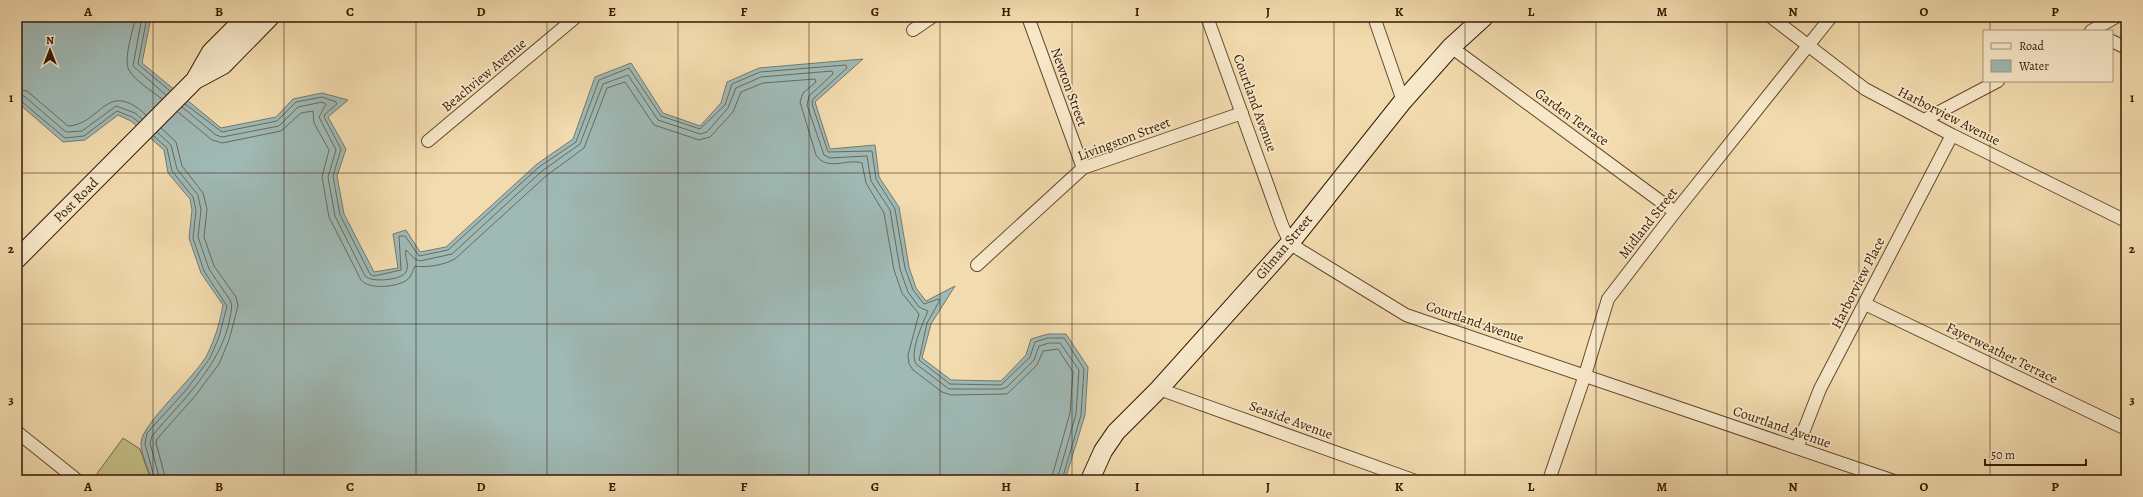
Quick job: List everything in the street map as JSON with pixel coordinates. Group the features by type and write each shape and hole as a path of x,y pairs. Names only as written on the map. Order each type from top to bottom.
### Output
{"street":[{"path":"191,84 211,52 246,17"},
{"path":"191,84 223,65 270,17"},
{"name":"Beachview Avenue","path":"428,141 576,17"},
{"path":"913,30 932,17"},
{"name":"Newton Street","path":"1028,17 1083,168"},
{"name":"Courtland Avenue","path":"1207,17 1290,243 1406,315 1891,480"},
{"path":"1374,17 1403,101"},
{"name":"Gilman Street","path":"1090,480 1103,451 1116,432 1159,389 1290,243 1403,101 1451,47 1484,17"},
{"name":"Harborview Avenue","path":"1771,17 1865,89 1952,135 2126,221"},
{"name":"Midland Street","path":"1549,480 1585,375 1608,299 1675,212 1831,17"},
{"path":"2094,30 2116,17"},
{"path":"2113,42 2126,48"},
{"name":"Garden Terrace","path":"1451,47 1675,212"},
{"path":"1924,120 1996,82"},
{"name":"Post Road","path":"17,259 191,84"},
{"name":"Livingston Street","path":"977,266 1083,168 1242,113"},
{"name":"Harborview Place","path":"1798,448 1820,389 1952,135"},
{"name":"Fayerweather Terrace","path":"1865,304 2126,429"},
{"name":"Seaside Avenue","path":"1159,389 1413,480"},
{"path":"17,432 77,480"}],"shaded area":[{"path":"123,438 140,449 151,480 102,480 96,475"}],"water":[{"path":"17,17 151,17 142,63 221,128 276,117 293,99 322,93 348,100 328,117 346,149 337,176 344,214 374,272 398,268 393,234 406,230 420,252 446,247 537,164 573,139 595,77 631,63 663,113 700,126 721,103 727,82 759,68 863,59 815,102 830,149 875,145 879,177 899,207 909,267 916,288 926,301 955,286 931,324 922,358 951,380 1001,381 1026,355 1031,339 1048,334 1066,334 1088,367 1085,415 1065,480 152,480 141,446 144,434 150,423 192,375 207,355 217,330 223,305 201,273 189,238 192,210 190,199 168,173 164,150 131,121 118,115 85,140 63,142 17,102"}]}
